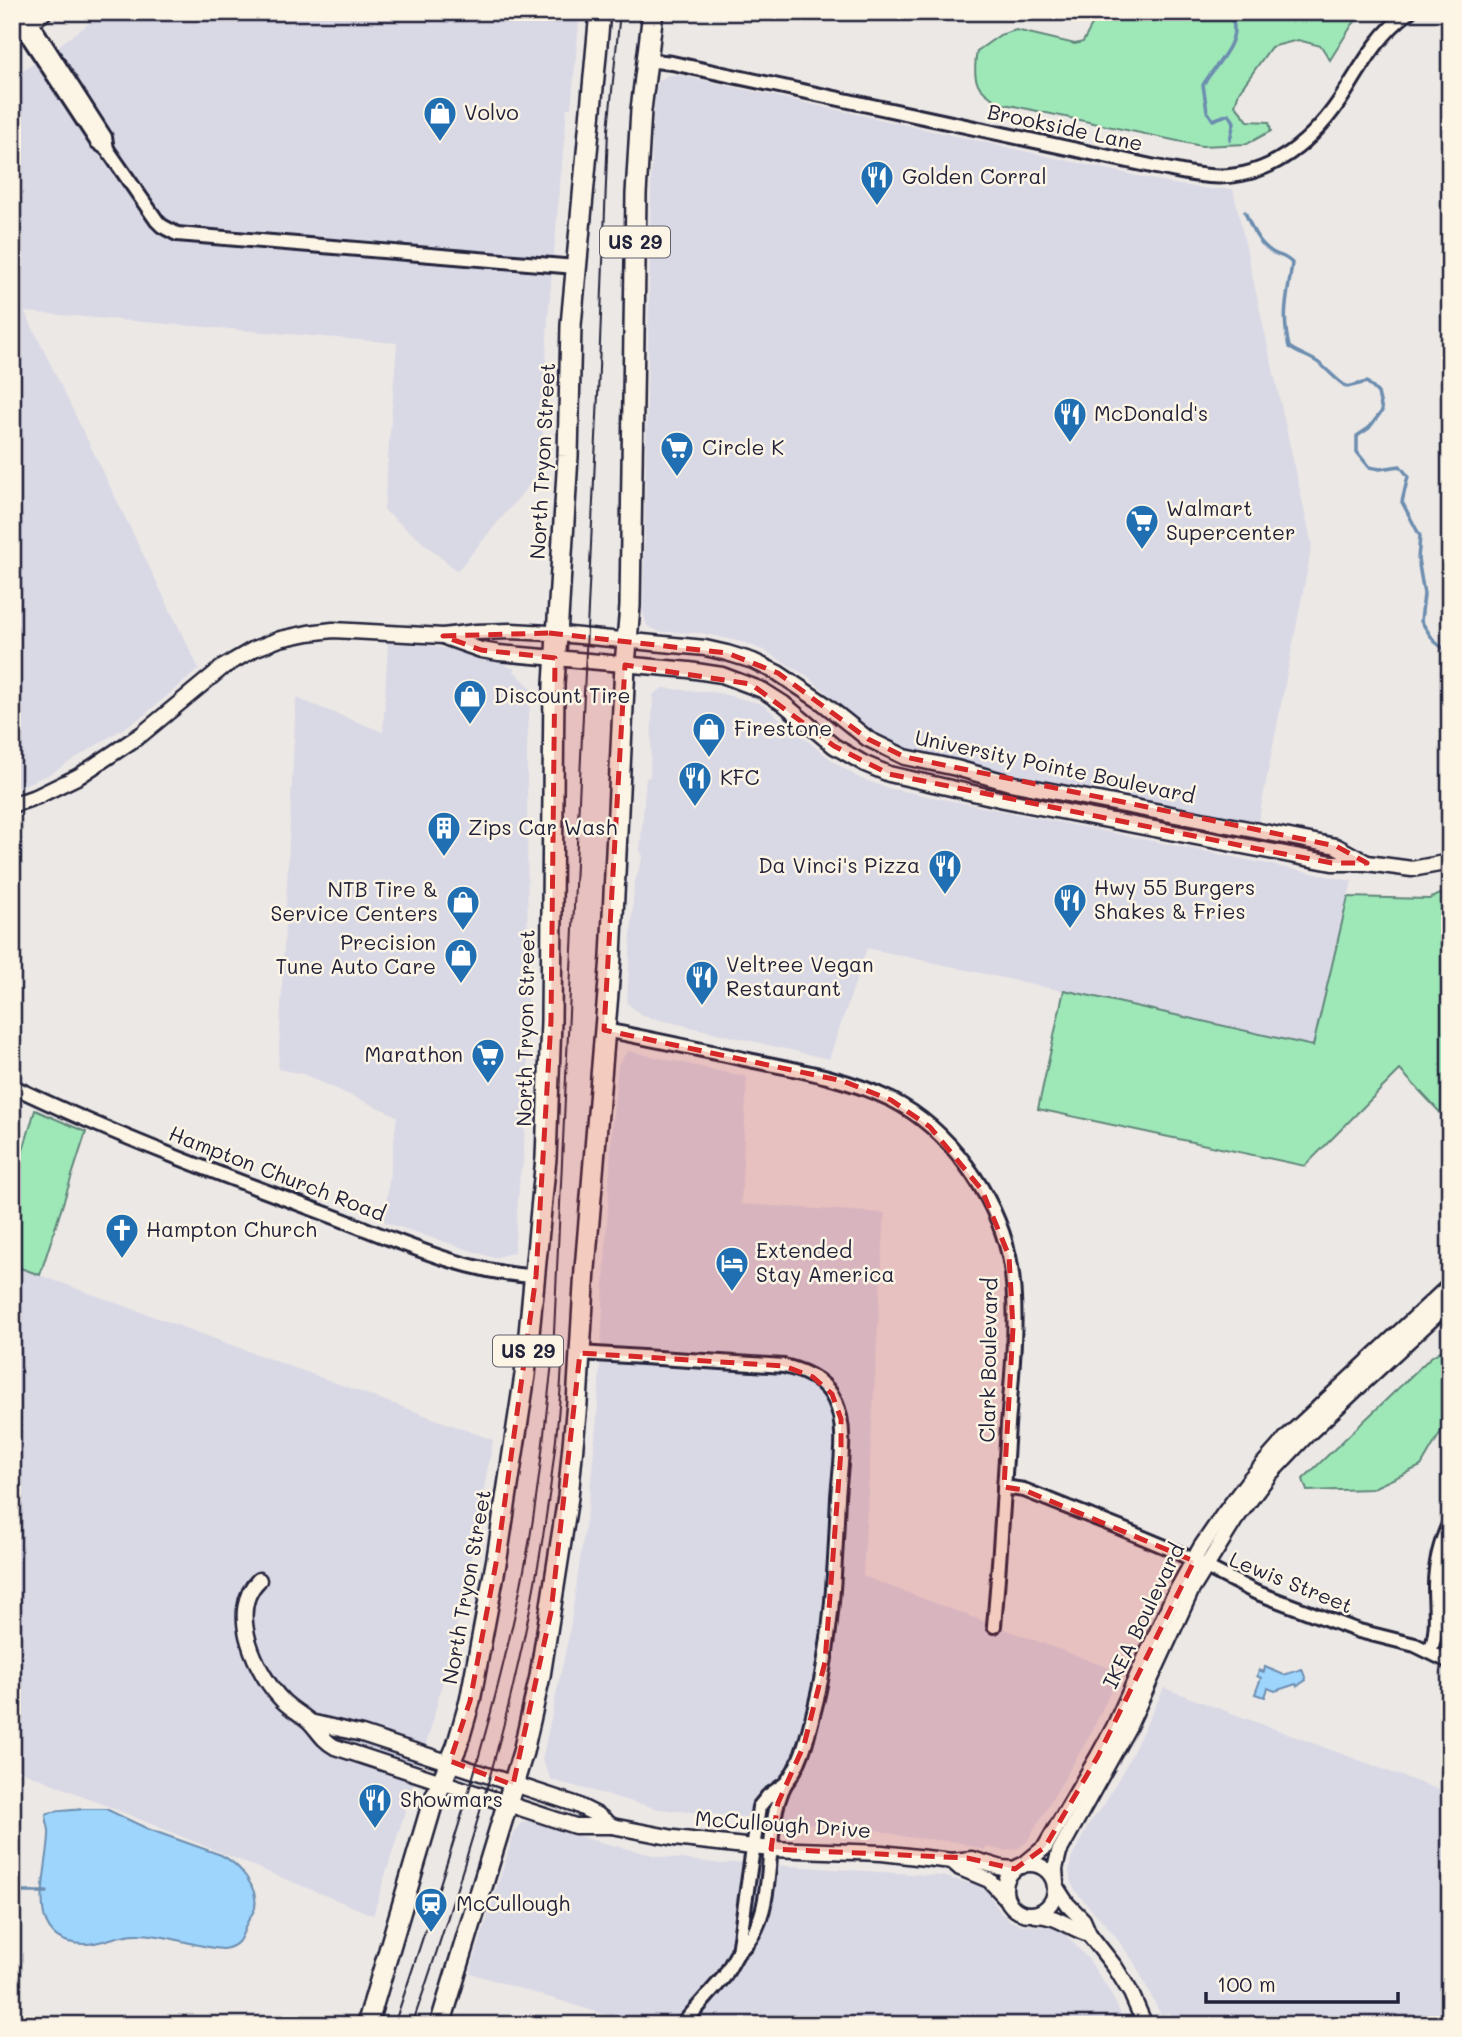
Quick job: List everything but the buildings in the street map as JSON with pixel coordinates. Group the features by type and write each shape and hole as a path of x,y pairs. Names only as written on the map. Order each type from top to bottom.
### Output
{"main road":[{"name":"North Tryon Street","path":"368,2025 432,1805 470,1701 493,1581 525,1375 546,1158 555,658 568,456 571,325 600,12"},
{"name":"US 29","path":"440,2025 513,1784 540,1676 573,1453 612,935 631,592 636,194 646,60 653,12"}],"street":[{"name":"Brookside Lane","path":"646,60 672,63 1166,169 1207,176 1226,176 1270,164 1304,143 1329,117 1377,43 1409,12"},
{"path":"26,22 97,142 107,149 162,226 183,235 576,267"},
{"path":"12,805 60,785 90,768 147,730 209,677 244,654 265,645 295,635 333,630 443,636"},
{"name":"University Pointe Boulevard","path":"443,636 491,631 556,634 705,648 753,661 778,673 879,746 905,757 1010,783 1336,846 1367,863"},
{"name":"University Pointe Boulevard","path":"443,636 491,651 703,671 751,684 783,704 834,746 889,774 1000,799 1332,863 1367,863 1412,869 1450,863"},
{"name":"Clark Boulevard","path":"604,1030 789,1068 857,1085 912,1113 956,1153 982,1190 993,1212 1011,1270 1013,1328 994,1626"},
{"name":"Hampton Church Road","path":"12,1086 114,1133 401,1242 492,1272 536,1276"},
{"name":"IKEA Boulevard","path":"1056,1885 1055,1870 1059,1852 1129,1726 1223,1514 1279,1446 1450,1284"},
{"name":"IKEA Boulevard","path":"1018,1867 1045,1847 1114,1727 1168,1608 1199,1564 1279,1465 1450,1303"},
{"path":"580,1353 785,1366 820,1381 836,1401 841,1419 835,1556 827,1650 807,1736 776,1810 761,1920 752,1938 738,1952 724,1977 682,2025"},
{"name":"Lewis Street","path":"1004,1487 1024,1490 1199,1564 1255,1592 1359,1631 1430,1651 1450,1662"},
{"path":"1430,1651 1435,1637 1436,1565 1450,1522"},
{"name":"McCullough Drive","path":"259,1580 252,1589 245,1620 254,1656 272,1688 284,1702 310,1722 320,1736 335,1747 575,1826 612,1826 674,1838 771,1849 881,1853 952,1861 972,1859 1002,1868 1029,1864 1040,1866 1050,1873 1067,1904 1083,1920 1089,1934 1115,1967 1131,1993 1145,2025"},
{"name":"McCullough Drive","path":"310,1722 344,1728 575,1804 612,1826"},
{"path":"738,1952 752,1847 761,1803 785,1784"},
{"name":"McCullough Drive","path":"952,1861 960,1868 989,1880 1020,1913 1054,1917 1089,1934"},
{"path":"1008,1900 1006,1879 1018,1867"},
{"path":"1032,1915 1049,1907 1055,1896 1056,1885"}],"highlighted area":[{"path":"549,633 727,653 778,673 868,739 905,757 1336,846 1367,863 1332,863 889,774 834,746 751,684 625,665 604,1030 843,1081 891,1100 930,1127 982,1190 1009,1256 1013,1328 1004,1487 1024,1490 1194,1561 1098,1756 1045,1847 1015,1869 967,1858 771,1849 778,1803 804,1745 825,1662 841,1450 841,1419 832,1394 813,1377 784,1366 580,1353 551,1612 513,1785 450,1761 470,1701 497,1558 536,1276 551,1021 555,658 481,650 443,636"}],"shaded area":[{"path":"105,12 580,12 571,108 567,108 548,317 541,471 457,571 384,510 397,343 25,312 199,669 143,716 52,773 12,790 12,79"},
{"path":"669,75 679,75 1174,184 1233,189 1312,545 1258,823 1009,775 901,748 867,727 807,676 765,651 746,643 701,633 660,632 647,626 643,612 652,137 656,88 660,80"},
{"path":"388,643 432,646 506,660 506,666 514,668 531,688 527,747 528,1076 523,1164 514,1252 494,1258 384,1222 397,1116 303,1074 278,1069 296,698 383,732"},
{"path":"662,688 719,693 762,704 834,762 859,778 888,788 1352,881 1313,1046 867,948 829,1059 643,1016 627,1003 634,885 643,856 640,851 646,778 650,777 653,695"},
{"path":"628,1051 747,1077 741,1204 885,1213 863,1576 1120,1672 1089,1737 1027,1842 1017,1849 1005,1851 986,1847 985,1850 956,1842 906,1837 876,1830 659,1809 552,1780 542,1760 569,1635 590,1492 598,1406 612,1122 618,1064"},
{"path":"12,1265 493,1440 462,1605 432,1724 373,1915 12,1767"},
{"path":"1164,1688 1450,1794 1450,2025 1174,2025 1170,2012 1161,2015 1134,1962 1078,1894 1071,1883 1069,1871 1071,1859 1090,1822 1102,1808 1129,1760"},
{"path":"528,1821 657,1856 721,1864 743,1862 742,1905 723,1964 671,2025 639,2025 470,1973 515,1830 521,1823"},
{"path":"759,1864 942,1876 980,1886 1001,1913 1011,1921 1022,1925 1052,1927 1066,1935 1089,1960 1110,1992 1126,2025 680,2025 719,1980 747,1925"}],"green space":[{"path":"1099,12 1364,12 1352,25 1330,60 1321,46 1298,40 1271,47 1239,92 1235,105 1248,121 1269,122 1271,131 1247,144 1201,146 1000,103 980,88 975,77 977,51 1000,35 1016,30 1075,44 1083,42"},
{"path":"1450,890 1450,1123 1400,1070 1305,1166 1038,1109 1064,990 1313,1046 1348,897 1429,899"},
{"path":"35,1110 86,1132 40,1275 12,1265 12,1188"},
{"path":"1450,1345 1450,1416 1421,1466 1371,1489 1307,1491 1303,1479 1431,1357"}],"water":[{"path":"1265,1667 1284,1675 1302,1669 1306,1680 1297,1686 1296,1684 1275,1691 1268,1688 1265,1697 1255,1694 1261,1678 1257,1676 1259,1670 1264,1672"},
{"path":"106,1809 148,1829 221,1855 234,1864 251,1884 255,1900 255,1908 240,1940 234,1946 223,1949 160,1936 131,1934 85,1944 65,1941 52,1933 45,1920 43,1904 49,1832 46,1814"}],"waterway":[{"path":"1229,12 1233,22 1232,41 1203,85 1207,111 1213,120 1229,114 1234,122 1230,140"},
{"path":"1245,212 1252,229 1263,244 1292,263 1285,314 1289,347 1317,362 1347,387 1367,382 1378,393 1382,411 1369,428 1357,436 1357,452 1369,467 1380,469 1400,466 1408,476 1402,502 1420,536 1418,559 1424,594 1421,621 1434,641 1450,654"},
{"path":"12,1892 47,1892"}],"tram line":[{"path":"394,2025 450,1852 500,1678 514,1619 535,1509 553,1354 608,130 620,12"},
{"path":"412,2025 466,1859 512,1691 545,1521 563,1348"}],"place":[{"name":"Volvo","path":"440,143"},
{"name":"Golden Corral","path":"877,207"},
{"name":"McDonald's","path":"1070,444"},
{"name":"Circle K","path":"677,478"},
{"name":"Walmart Supercenter","path":"1142,551"},
{"name":"Discount Tire","path":"470,726"},
{"name":"Firestone","path":"709,759"},
{"name":"KFC","path":"695,808"},
{"name":"Zips Car Wash","path":"444,858"},
{"name":"Da Vinci's Pizza","path":"945,896"},
{"name":"Hwy 55 Burgers Shakes & Fries","path":"1070,930"},
{"name":"NTB Tire & Service Centers","path":"463,932"},
{"name":"Precision Tune Auto Care","path":"461,985"},
{"name":"Veltree Vegan Restaurant","path":"702,1007"},
{"name":"Marathon","path":"488,1085"},
{"name":"Hampton Church","path":"122,1260"},
{"name":"Extended Stay America","path":"732,1293"},
{"name":"Showmars","path":"375,1830"},
{"name":"McCullough","path":"431,1934"}]}
